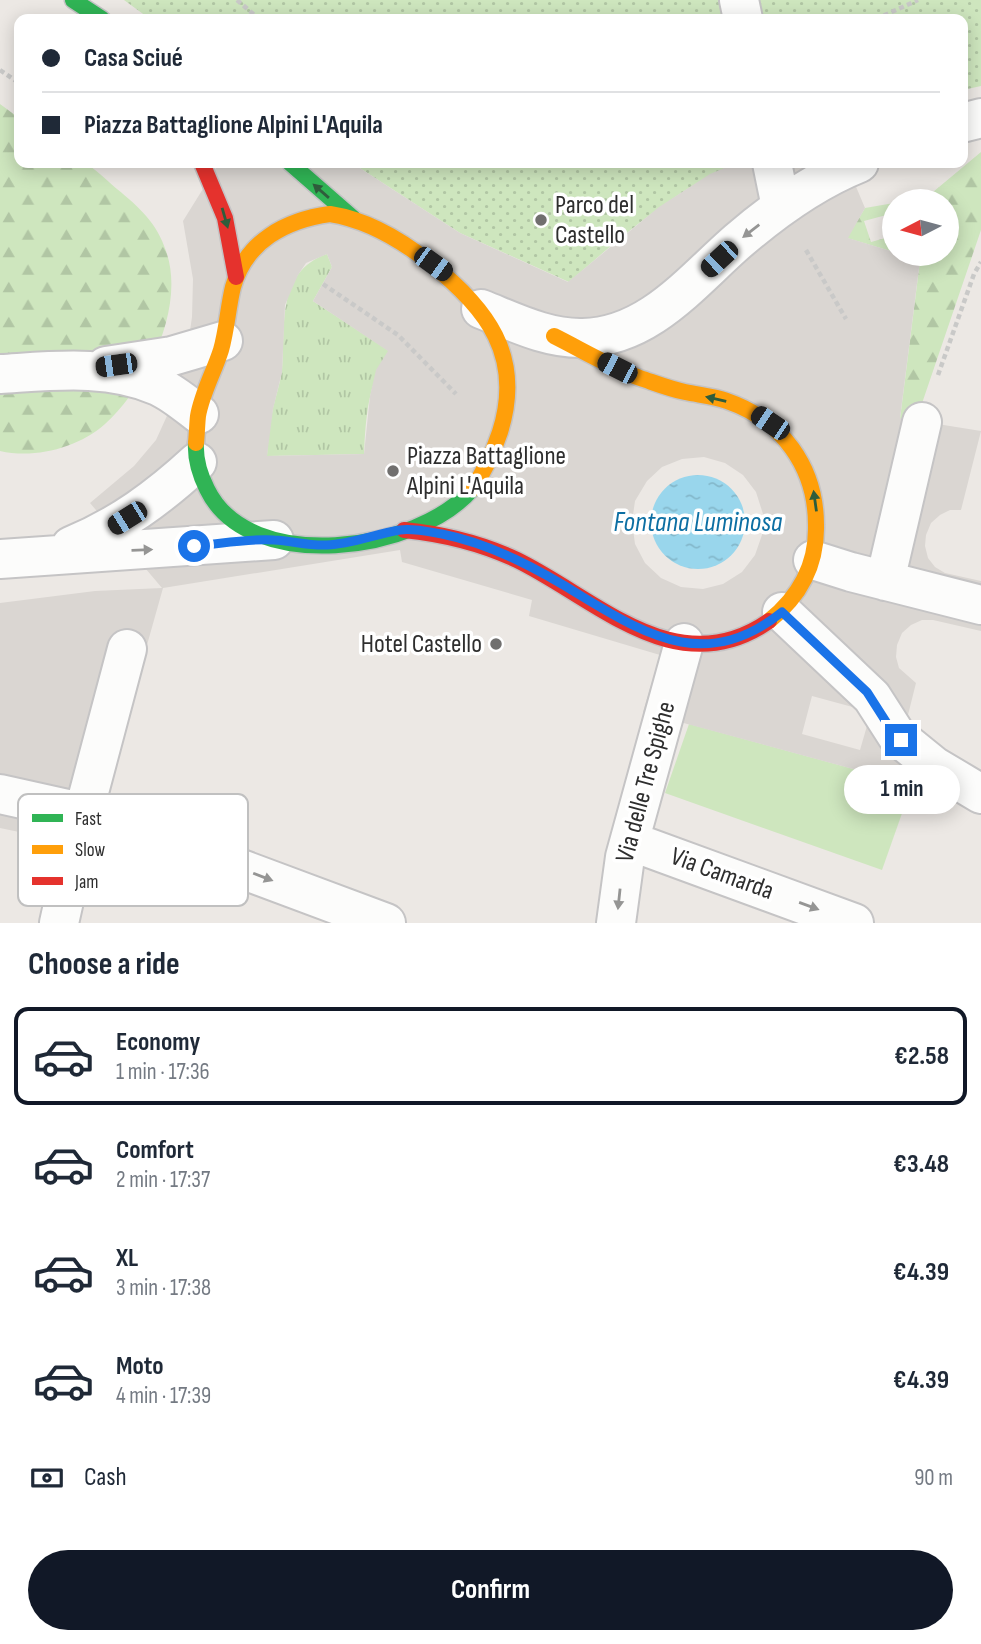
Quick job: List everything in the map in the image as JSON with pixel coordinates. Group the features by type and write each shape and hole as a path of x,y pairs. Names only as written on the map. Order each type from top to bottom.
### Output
{"street":[{"path":"78,3 94,14"},
{"path":"204,168 221,205 230,236 236,277"},
{"path":"296,168 353,218 411,248 452,278 481,309 499,338 508,375 508,395 499,438 491,458 480,477 454,506 425,523 328,545 274,540 242,530 209,499 195,452 199,414 223,341 232,289 251,252 269,236 292,221 304,217 331,214 353,218"},
{"path":"773,168 781,207"},
{"path":"554,336 597,337 645,321 680,295 738,241 781,207 847,168"},
{"path":"402,530 443,534 493,550 551,579 624,623 654,636 684,643 713,644 753,632 782,612 801,587 813,560 817,529 810,476 793,447 770,423 726,400 679,391 636,377 554,336 481,309"},
{"path":"0,374 72,370 172,356 223,341"},
{"path":"72,370 122,375 157,386 176,396 199,414"},
{"path":"885,581 922,422"},
{"path":"50,555 112,527 142,508 197,462"},
{"path":"0,559 274,540"},
{"path":"813,560 981,605"},
{"path":"782,612 867,692 897,736 920,755 981,794"},
{"name":"Via delle Tre Spighe","path":"616,923 622,872 684,643"},
{"path":"89,794 127,649"},
{"path":"0,794 18,798"},
{"name":"Via Camarda","path":"630,841 854,923"},
{"path":"248,872 386,923"}],"path":[{"path":"237,0 253,14"},
{"path":"887,14 918,0"},
{"path":"781,207 846,319"},
{"path":"922,422 981,262"},
{"path":"323,284 398,335 459,396"}],"green space":[{"path":"124,0 981,0 981,86 968,89 968,14 143,14"},
{"path":"0,104 14,114 14,168 92,168 146,216 166,251 171,273 171,296 167,320 148,367 135,389 105,424 82,439 56,449 27,454 0,451"},
{"path":"981,152 981,230 916,421 900,419 919,266 959,266 959,189 937,189 962,168 968,168 968,163"},
{"name":"Parco del Castello","path":"360,168 726,168 669,201 569,282 460,233"},
{"path":"882,205 882,216 864,221 871,242 882,239 882,248 847,238 865,208"},
{"path":"327,254 332,267 313,301 389,351 372,388 364,454 267,456 272,414 282,371 286,303 299,274 310,262"},
{"path":"689,724 912,785 882,870 665,793"}],"shaded area":[{"name":"Piazza Battaglione Alpini L'Aquila","path":"216,168 360,168 460,233 568,282 659,207 710,174 724,168 848,168 865,208 848,238 882,248 882,266 919,266 900,418 981,431 961,510 950,510 931,523 925,546 928,558 935,567 945,573 981,581 981,631 922,620 902,633 897,645 899,668 916,683 905,727 926,733 912,785 643,712 660,655 529,616 532,600 402,562 400,550 163,588 105,794 18,794 18,832 0,828 0,603 95,591 162,588 90,503 134,466 156,440 176,396 192,317 193,279 183,221","holes":["327,254 332,267 313,301 388,351 376,370 370,396 364,454 267,456 273,409 282,372 285,305 306,263","704,457 725,463 743,475 756,492 763,514 762,535 755,555 742,572 723,584 703,589 681,587 661,578 645,563 635,544 632,522 635,501 647,481 662,467 682,459","812,696 871,712 860,750 802,734"]}],"water":[{"name":"Fontana Luminosa","path":"698,475 716,479 731,489 741,504 745,522 741,540 731,555 716,565 698,569 680,565 665,555 655,540 651,522 655,504 665,489 680,479"}],"traffic: fast":[{"path":"73,0 94,14"},
{"path":"296,168 353,218"},
{"path":"196,443 197,461 204,484 228,517 259,535 295,544 335,545 376,540 414,528 447,511 472,489"}],"traffic: slow":[{"path":"330,214 370,226 419,254 468,298 484,316 495,336 503,357 507,380 506,405 495,447 472,489"},
{"path":"196,443 200,407 221,350 233,287 247,257 270,235 283,228 298,221 330,214"},
{"path":"554,336 640,378 679,391 722,399 747,409 764,420 792,448 810,484 816,525 815,540 804,579 780,612 769,621"}],"traffic: jam":[{"path":"204,168 225,218 236,277"},
{"path":"404,530 462,540 503,554 547,576 638,629 670,640 702,644 735,638 769,621"}],"place":[{"name":"Parco del Castello","path":"541,220"},
{"name":"Piazza Battaglione Alpini L'Aquila","path":"393,471"},
{"name":"Hotel Castello","path":"496,644"}],"route":[{"path":"194,546 274,540 328,545 402,530 443,534 509,556 624,623 654,636 697,645 713,644 753,632 782,612 867,692 901,740"}]}
